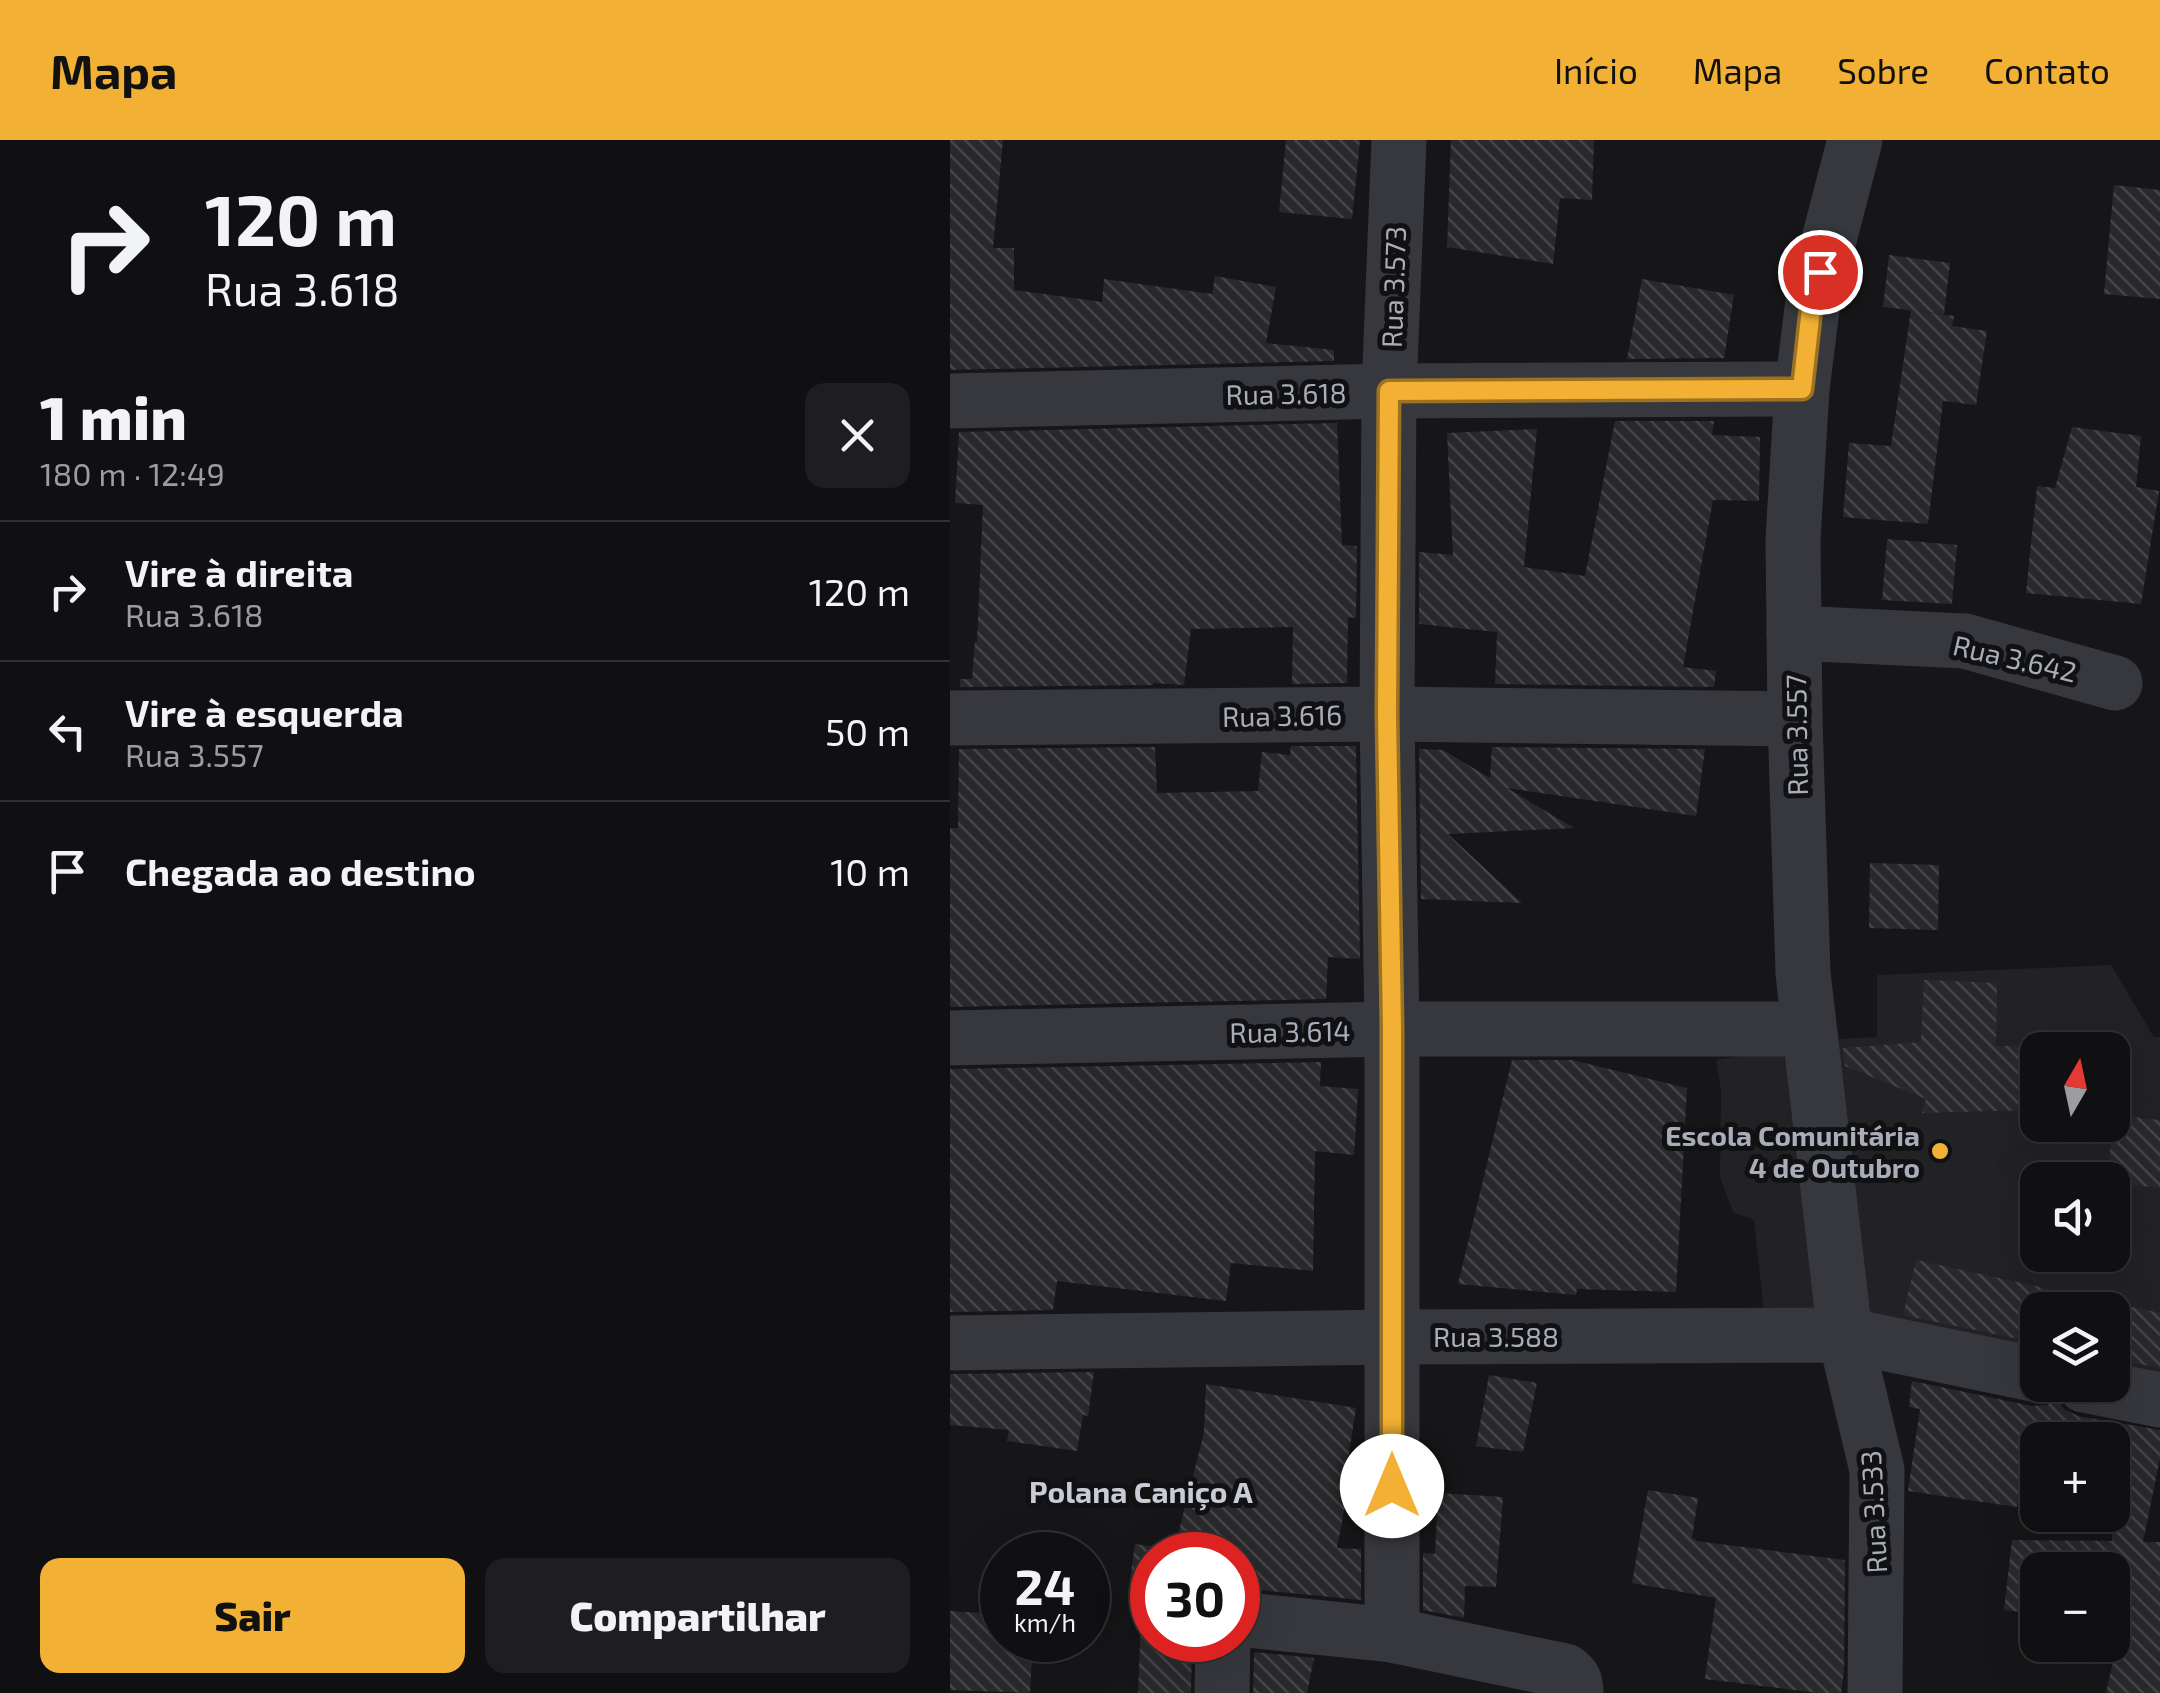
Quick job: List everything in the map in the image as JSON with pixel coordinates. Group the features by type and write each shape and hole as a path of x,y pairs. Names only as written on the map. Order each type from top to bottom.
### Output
{"street":[{"name":"Rua 3.573","path":"1392,1635 1392,1029 1387,714 1389,391 1399,140"},
{"name":"Rua 3.557","path":"1845,1335 1803,974 1794,719 1793,540 1812,300 1855,140"},
{"name":"Rua 3.618","path":"950,400 1389,391 1802,389"},
{"name":"Rua 3.642","path":"1794,633 1965,642 2115,683"},
{"name":"Rua 3.616","path":"950,718 1387,714 1794,719"},
{"name":"Rua 3.614","path":"950,1038 1392,1029 1810,1029"},
{"name":"Rua 3.588","path":"950,1343 1845,1335 2020,1371"},
{"name":"Rua 3.533","path":"1845,1335 1877,1470 1875,1693"},
{"path":"2130,1394 2160,1400"},
{"path":"1260,1621 1392,1635 1565,1670 1576,1684 1576,1693"},
{"path":"1222,1693 1223,1662"}],"shaded area":[{"name":"Escola Comunitária 4 de Outubro","path":"2111,965 2154,1037 2160,1037 2160,1387 2130,1381 2130,1292 2020,1292 2020,1359 1765,1322 1754,1220 1733,1212 1720,1177 1721,1091 1716,1060 1798,1041 1877,1037 1877,975"}],"building":[{"path":"950,140 1003,140 993,248 1014,248 1014,290 1102,302 1104,279 1212,294 1215,276 1276,287 1266,343 1334,350 1334,361 950,370"},
{"path":"1286,140 1360,140 1352,219 1279,212"},
{"path":"1451,140 1594,140 1592,200 1560,198 1553,264 1447,247"},
{"path":"2114,185 2160,190 2160,299 2104,294"},
{"path":"1889,255 1950,263 1944,314 1883,307"},
{"path":"1642,279 1734,295 1724,358 1627,359"},
{"path":"1911,310 1954,316 1952,326 1987,331 1976,405 1943,401 1928,524 1843,517 1849,443 1891,446"},
{"path":"1615,421 1714,421 1712,435 1760,437 1759,501 1713,500 1683,667 1716,671 1714,687 1495,684 1497,632 1419,624 1419,552 1453,555 1447,433 1537,429 1524,567 1585,576"},
{"path":"1337,423 1342,545 1357,546 1356,618 1348,617 1347,683 1292,684 1293,627 1191,629 1184,685 960,687 960,679 972,679 977,642 983,505 955,503 959,432"},
{"path":"2072,427 2141,436 2136,487 2159,491 2141,604 2026,593 2037,486 2055,488"},
{"path":"1887,539 1957,545 1952,604 1882,600"},
{"path":"1291,746 1356,746 1360,959 1328,957 1326,999 950,1007 950,828 958,828 959,749 1155,747 1157,793 1258,791 1262,752 1290,755"},
{"path":"1492,747 1705,749 1696,816 1507,788 1574,828 1448,834 1522,903 1421,899 1419,749 1443,750 1490,778"},
{"path":"1870,863 1939,865 1938,930 1869,928"},
{"path":"1924,980 1997,983 1996,1046 2020,1046 2020,1110 1922,1113 1926,1099 1845,1066 1843,1048 1921,1042"},
{"path":"1512,1060 1572,1060 1687,1088 1676,1292 1577,1289 1576,1295 1458,1284"},
{"path":"1321,1062 1320,1086 1358,1089 1354,1155 1315,1151 1313,1271 1231,1263 1226,1301 1057,1281 1053,1310 950,1312 950,1069"},
{"path":"2130,1117 2160,1120 2160,1188 2130,1185 2130,1162 2109,1162 2111,1142 2130,1142"},
{"path":"1916,1260 2063,1292 2020,1292 2020,1339 1903,1315"},
{"path":"2130,1306 2160,1313 2160,1368 2130,1362"},
{"path":"1094,1372 1088,1416 1083,1415 1077,1451 1007,1441 1009,1430 950,1425 950,1374"},
{"path":"1489,1375 1537,1383 1523,1452 1476,1446"},
{"path":"1912,1381 2032,1406 2059,1402 2078,1416 2113,1422 2020,1422 2017,1507 1908,1491 1920,1409 1909,1407"},
{"path":"1206,1384 1356,1408 1345,1479 1350,1480 1337,1548 1361,1549 1361,1600 1260,1590 1260,1532 1179,1532 1204,1433"},
{"path":"2130,1425 2160,1430 2160,1458 2143,1542 2160,1542 2160,1693 2106,1693 2113,1662 2130,1662 2130,1552 2020,1552 2020,1612 2004,1610 2012,1540 2112,1541 2112,1532 2130,1532"},
{"path":"1648,1490 1698,1498 1692,1538 1696,1541 1845,1560 1841,1693 1705,1679 1716,1598 1632,1583"},
{"path":"1438,1493 1503,1497 1496,1587 1465,1586 1464,1618 1423,1610 1423,1553 1435,1554"},
{"path":"950,1611 980,1613 980,1662 1032,1662 1030,1693 950,1690"},
{"path":"1260,1653 1314,1658 1307,1693 1253,1693 1254,1662 1260,1662"},
{"path":"1139,1662 1192,1662 1191,1693 1138,1693"}],"place":[{"name":"Escola Comunitária 4 de Outubro","path":"1940,1151"}],"district":[{"name":"Polana Caniço A","path":"1141,1491"}],"route":[{"path":"1392,1486 1389,391 1802,389 1812,300 1820,272"}]}
